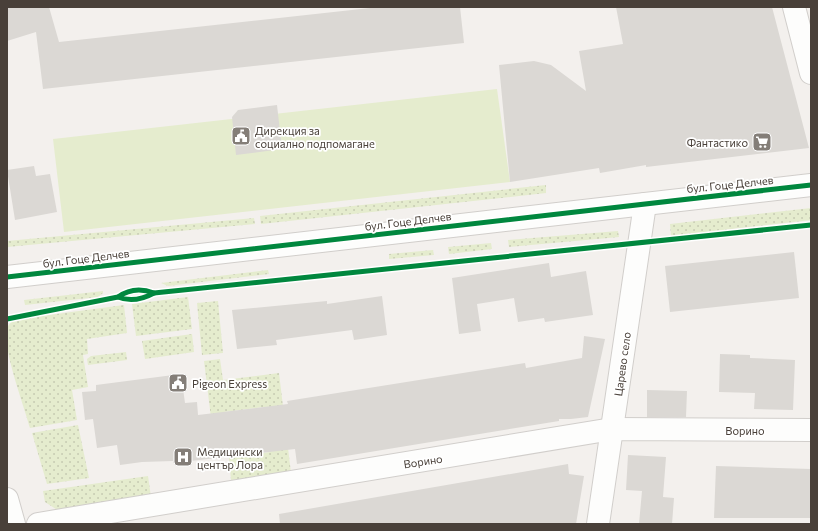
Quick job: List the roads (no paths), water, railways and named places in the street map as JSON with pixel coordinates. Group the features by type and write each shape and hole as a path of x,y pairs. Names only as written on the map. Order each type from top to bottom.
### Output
{"street":[{"path":"794,7 811,73"},
{"name":"бул. Гоце Делчев","path":"7,277 811,185"},
{"name":"Царево село","path":"598,524 646,204"},
{"name":"Ворино","path":"38,524 612,429 811,430"},
{"path":"7,499 14,524"}],"place":[{"name":"Дирекция за социално подпомагане","path":"241,136"},
{"name":"Фантастико","path":"762,142"},
{"name":"Pigeon Express","path":"178,383"},
{"name":"Медицински център Лора","path":"183,457"}]}
